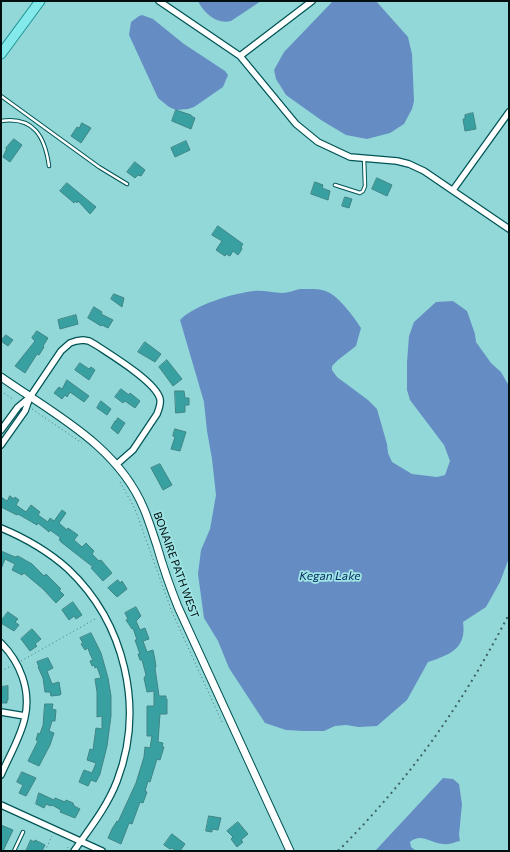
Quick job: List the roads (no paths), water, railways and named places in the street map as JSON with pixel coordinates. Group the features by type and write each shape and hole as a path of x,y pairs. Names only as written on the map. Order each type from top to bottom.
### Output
{"main road":[{"path":"1,54 40,1"}],"street":[{"path":"160,1 240,56 296,124 318,142 350,157 397,161 409,164 424,171 509,230"},
{"path":"240,56 312,1"},
{"path":"452,190 509,112"},
{"path":"1,430 18,407 24,405 61,351 70,343 82,340 89,341 96,344 151,384 160,398 157,414 133,450 117,464"},
{"name":"BONAIRE PATH WEST","path":"1,377 100,446 117,464 137,493 144,509 167,580 178,607 290,851"},
{"path":"1,445 26,411 24,405"},
{"path":"1,528 30,541 44,550 76,577 93,598 103,614 114,636 124,662 130,712 124,760 110,797 74,851"},
{"path":"1,643 9,652 22,675 26,691 27,706 18,735 1,774"},
{"path":"1,712 25,716"},
{"path":"1,805 102,851"}],"lane":[{"path":"1,96 99,167 127,184"},
{"path":"1,121 18,120 33,128 40,137 47,151 49,166"},
{"path":"335,185 360,192 363,191 365,186 364,158"},
{"path":"14,851 23,832"}],"water":[{"path":"198,1 261,1 231,21 226,22 216,20 207,14"},
{"path":"333,1 376,1 408,37 412,54 414,101 412,109 404,124 390,133 367,139 346,135 321,120 286,95 276,79 274,70 284,52"},
{"path":"142,15 153,19 184,44 225,71 228,75 223,87 194,107 188,109 176,110 169,107 158,98 129,35 131,22"},
{"name":"Kegan Lake","path":"300,289 322,290 333,295 346,308 361,328 356,346 332,366 332,370 337,377 368,400 377,409 387,444 388,453 392,462 412,474 437,477 445,475 450,461 444,445 410,400 407,390 409,336 414,322 436,302 453,301 467,311 475,334 476,342 491,363 501,372 509,386 509,558 500,582 486,607 463,622 464,631 462,639 455,650 443,657 428,662 407,700 377,726 359,727 346,725 335,726 324,731 304,731 286,730 265,723 229,668 218,641 204,618 198,574 201,550 210,529 216,495 204,402 180,320 195,309 236,294 257,291 284,293"},
{"path":"443,778 453,779 459,784 462,804 459,835 460,841 450,844 439,844 427,839 419,838 410,842 411,847 416,851 375,851"}],"railway":[{"path":"338,851 388,797 433,740 473,679 509,614"}]}
